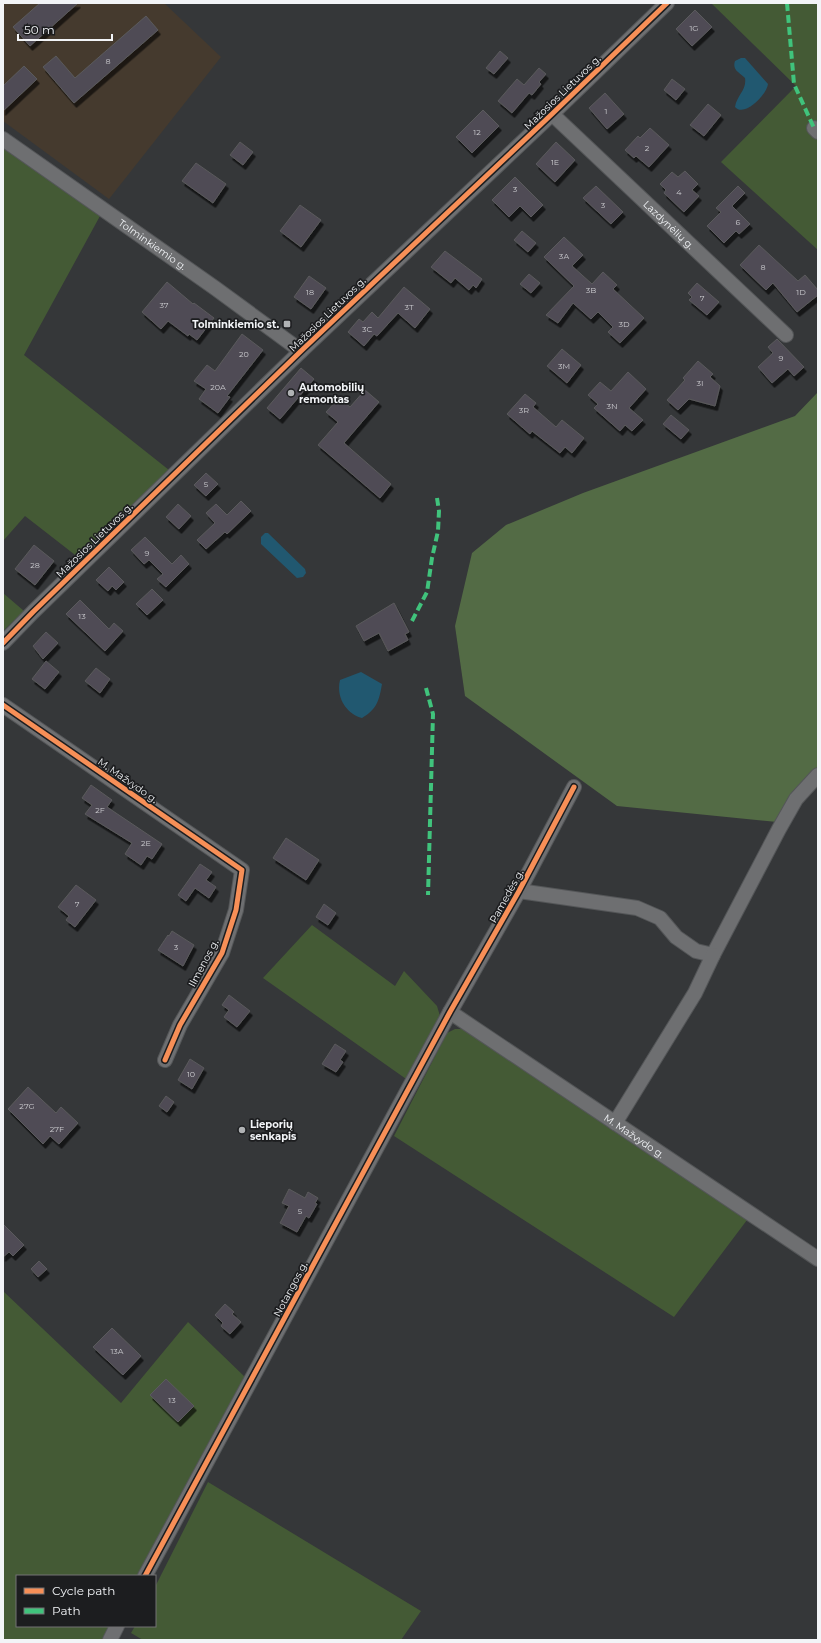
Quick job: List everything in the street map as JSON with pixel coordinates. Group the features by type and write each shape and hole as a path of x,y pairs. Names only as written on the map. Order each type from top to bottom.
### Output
{"street":[{"name":"Mažosios Lietuvos g.","path":"3,643 301,351 667,3"},
{"name":"Lazdynėlių g.","path":"552,114 786,335"},
{"name":"Tolminkiemio g.","path":"3,139 216,288 301,351"},
{"name":"M. Mažvydo g.","path":"3,705 242,870"},
{"path":"615,1123 695,993 713,955 796,799 818,775"},
{"name":"Pamedės g.","path":"450,1012 519,891 574,787"},
{"name":"Ilmenos g.","path":"165,1060 180,1025 222,952 236,910 242,870"},
{"path":"519,891 638,908 660,918 676,937 696,951 713,955"},
{"name":"M. Mažvydo g.","path":"450,1012 818,1259"},
{"name":"Notangos g.","path":"146,1575 450,1012"},
{"path":"110,1640 117,1627"}],"shaded area":[{"path":"3,3 164,3 221,57 109,199 3,121"}],"green space":[{"path":"711,3 818,3 818,250 721,162 796,86"},
{"path":"3,146 100,216 24,355 169,470 79,558 25,516 3,541"},
{"path":"818,392 818,773 777,822 617,806 465,696 455,626 472,553 506,525 583,493 795,416"},
{"path":"3,593 24,611 3,631"},
{"path":"312,925 395,986 404,971 437,1006 440,1016 437,1025 409,1081 263,978"},
{"path":"455,1029 467,1029 747,1220 674,1317 394,1136 447,1033"},
{"path":"3,1291 121,1403 188,1322 246,1378 139,1575 16,1575 16,1627 110,1627 103,1640 3,1640"},
{"path":"208,1482 421,1611 401,1640 143,1640 131,1633 134,1627 156,1627 156,1585"}],"water":[{"path":"745,58 768,84 760,99 750,107 739,110 735,107 745,86 745,78 735,69 734,64 735,61"},
{"path":"265,533 268,533 305,569 306,573 303,577 297,578 261,544 261,537"},
{"path":"361,672 382,684 380,695 374,708 362,718 356,716 347,708 343,703 339,692 340,680"}],"building":[{"path":"40,3 78,3 30,46 13,27"},
{"path":"695,10 712,27 692,46 676,29"},
{"path":"146,16 158,30 74,103 43,67 56,56 75,78"},
{"path":"500,51 508,58 494,74 486,68"},
{"path":"24,66 37,79 3,111 3,86"},
{"path":"539,68 546,74 539,82 541,84 532,95 529,93 512,113 498,101 517,79 524,85"},
{"path":"672,79 685,89 676,100 664,90"},
{"path":"605,93 624,114 607,129 589,108"},
{"path":"708,104 721,115 704,136 690,125"},
{"path":"483,110 499,126 472,153 456,137"},
{"path":"650,128 669,145 649,167 636,156 634,158 625,150 638,136 640,138"},
{"path":"240,142 253,152 243,165 230,155"},
{"path":"556,142 575,160 555,182 536,164"},
{"path":"196,163 226,184 213,203 182,181"},
{"path":"685,171 698,184 692,190 699,196 684,212 664,193 666,190 660,184 672,172 678,177"},
{"path":"515,177 543,205 531,217 520,206 509,217 492,200"},
{"path":"596,186 623,212 611,224 583,198"},
{"path":"738,186 745,193 732,206 750,224 739,234 736,231 724,243 707,226 721,212 716,208"},
{"path":"300,205 321,220 301,247 280,231"},
{"path":"522,231 536,243 528,252 514,240"},
{"path":"564,237 583,255 572,266 592,284 603,272 617,285 613,289 644,318 620,343 608,332 613,327 598,312 591,319 573,303 558,323 546,315 574,286 544,257"},
{"path":"759,245 798,281 805,275 818,290 818,295 797,312 773,283 766,290 740,265"},
{"path":"445,251 482,279 476,288 473,285 469,290 455,278 451,283 431,267"},
{"path":"529,274 540,283 531,293 520,284"},
{"path":"309,276 326,288 311,309 294,297"},
{"path":"167,282 193,304 194,303 214,318 197,340 189,334 188,336 168,321 161,329 142,312"},
{"path":"697,283 719,302 707,315 689,300 692,297 688,293"},
{"path":"404,287 430,309 415,328 398,313 377,336 374,334 364,346 348,332 359,319 363,322 372,312 378,318"},
{"path":"242,334 263,350 227,396 230,397 218,413 199,399 206,389 194,381 207,365 215,371"},
{"path":"777,339 804,367 794,376 788,369 772,383 758,367 773,353 768,347"},
{"path":"562,349 581,365 567,383 547,366"},
{"path":"698,361 713,374 710,377 720,386 715,406 689,399 678,410 667,400 685,380 683,378"},
{"name":"Automobilių remontas","path":"301,368 314,379 280,419 267,408"},
{"path":"628,372 646,389 629,408 643,420 632,431 625,425 620,431 594,408 598,404 588,395 600,382 611,391"},
{"path":"365,390 379,402 344,443 391,484 380,498 318,445 338,422 326,412 339,398 350,407"},
{"path":"525,394 536,403 533,407 556,427 562,420 584,438 572,453 565,447 560,453 532,431 530,434 507,414"},
{"path":"671,415 689,430 681,439 663,424"},
{"path":"206,473 218,484 206,496 194,485"},
{"path":"241,501 251,511 227,534 225,532 206,549 197,540 215,523 206,513 216,504 227,515"},
{"path":"178,504 191,516 179,529 166,517"},
{"path":"145,537 172,564 181,555 189,564 166,587 157,579 163,574 149,560 144,564 131,550"},
{"path":"34,545 54,561 35,585 15,569"},
{"path":"109,567 124,582 116,590 112,586 108,591 96,580"},
{"path":"152,589 163,600 147,615 136,604"},
{"path":"80,600 109,629 114,623 123,631 105,651 66,614"},
{"path":"394,603 409,632 405,634 408,640 388,651 379,633 364,641 356,626"},
{"path":"46,632 58,643 43,659 33,646"},
{"path":"46,661 59,672 45,689 32,679"},
{"path":"96,668 110,679 100,693 85,681"},
{"path":"91,785 112,800 107,807 162,844 152,859 147,856 141,865 125,854 132,843 85,814 92,805 82,798"},
{"path":"286,838 319,860 306,880 273,858"},
{"path":"200,864 212,872 206,880 216,887 209,898 195,888 186,901 178,895"},
{"path":"76,885 96,900 75,927 66,920 69,916 58,907"},
{"path":"324,904 336,913 328,925 316,917"},
{"path":"172,931 194,945 183,966 158,950"},
{"path":"229,995 250,1011 237,1027 224,1017 229,1010 222,1005"},
{"path":"335,1044 346,1051 340,1060 343,1062 336,1072 322,1064"},
{"path":"190,1059 204,1068 192,1089 178,1080"},
{"path":"28,1087 56,1113 61,1107 78,1123 59,1144 50,1136 43,1144 8,1109"},
{"path":"166,1096 174,1102 167,1112 159,1106"},
{"path":"289,1189 305,1198 308,1192 318,1198 315,1203 317,1204 309,1218 306,1216 297,1232 280,1223 289,1206 282,1203"},
{"path":"3,1224 24,1245 13,1256 9,1252 3,1257"},
{"path":"39,1261 47,1269 38,1277 31,1269"},
{"path":"225,1304 234,1312 232,1314 241,1322 230,1334 221,1326 223,1323 215,1315"},
{"path":"112,1328 141,1356 123,1375 93,1347"},
{"path":"166,1379 194,1406 178,1422 150,1395"}],"marked path":[{"path":"787,3 794,84 814,128"},
{"path":"412,621 427,592 438,531 439,511 437,498"},
{"path":"426,688 433,714 428,895"}],"cycle path":[{"path":"3,643 301,351 667,3"},
{"path":"3,705 242,870 236,910 222,953 180,1025 165,1060"},
{"path":"146,1575 450,1012 519,891 574,787"}],"place":[{"name":"Tolminkiemio st.","path":"287,324"},
{"name":"Automobilių remontas","path":"291,393"},
{"name":"Lieporių senkapis","path":"242,1130"}]}
